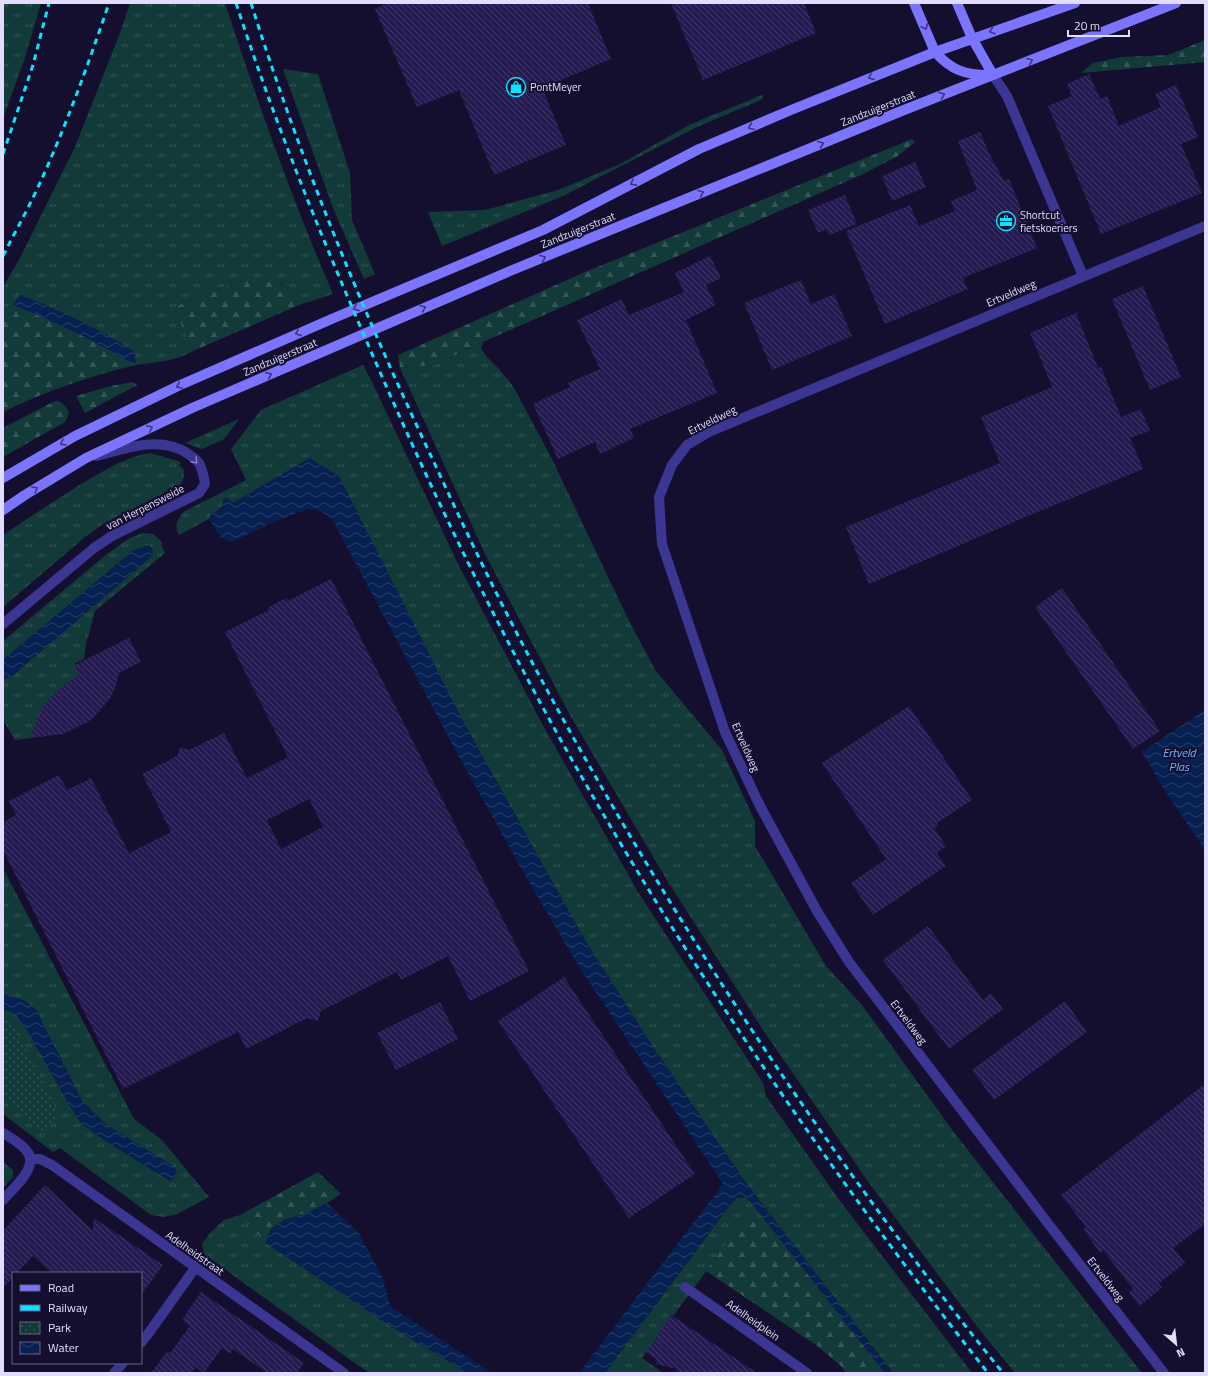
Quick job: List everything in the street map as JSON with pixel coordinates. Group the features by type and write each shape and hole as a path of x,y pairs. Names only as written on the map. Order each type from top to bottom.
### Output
{"main road":[{"path":"914,3 935,52 955,69 965,73 993,75 972,38 957,3"},
{"name":"Zandzuigerstraat","path":"3,478 75,436 178,386 334,318 543,230 699,149 935,52 1075,3"},
{"name":"Zandzuigerstraat","path":"3,510 86,458 192,408 510,271 894,114 1176,3"}],"street":[{"path":"993,75 1007,96 1083,276"},
{"name":"Ertveldweg","path":"1164,1373 849,962 817,911 763,812 725,732 662,544 659,497 672,465 687,446 709,432 1205,226"},
{"name":"van Herpensweide","path":"3,624 94,548 129,527 199,493 205,484 199,463 193,457 181,450 162,444 147,444 86,458"},
{"path":"3,1133 28,1151 30,1159 29,1168 25,1175 3,1200"},
{"name":"Adelheidstraat","path":"30,1159 40,1159 52,1165 344,1373"},
{"path":"142,1342 195,1268"},
{"name":"Adelheidplein","path":"685,1287 807,1373"},
{"path":"114,1373 122,1364"}],"green space":[{"path":"3,3 41,3 24,61 3,118"},
{"path":"130,3 225,3 276,150 303,222 333,294 299,305 282,284 250,277 174,308 193,351 173,359 136,365 134,352 121,343 79,320 20,295 3,323 3,287 20,258 75,147 120,33"},
{"path":"1205,40 1205,62 1081,73 1093,63 1122,57 1168,55"},
{"path":"283,69 318,74 350,173 352,220 375,274 364,279 333,208"},
{"path":"762,95 763,99 697,127 563,196 442,246 428,212 485,210 558,190 620,164 691,124"},
{"path":"912,139 915,142 898,156 861,175 434,365 400,368 398,355 585,272"},
{"path":"250,277 274,280 288,291 299,305 193,351 174,308"},
{"path":"13,305 76,332 136,365 68,385 35,397 3,412 3,323"},
{"path":"483,342 481,348 486,356 513,386 551,457 629,621 656,671 722,750 755,821 755,846 826,966 862,1005 953,1131 1142,1373 1015,1373 979,1329 869,1183 765,1033 665,877 571,717 485,554 400,368 434,365"},
{"path":"363,365 459,566 546,731 638,892 763,1083 766,1096 840,1201 972,1373 893,1373 746,1183 653,1047 583,937 465,725 310,458 233,503 227,498 223,506 212,514 209,519 179,535 177,532 177,522 185,511 246,480 231,449 261,410"},
{"path":"133,382 137,385 85,413 76,396 111,386"},
{"path":"59,401 66,407 69,413 65,422 3,457 3,428 53,402"},
{"path":"239,419 224,439 202,449 185,443"},
{"path":"150,453 181,462 179,465 184,470 184,477 181,484 103,524 85,537 3,607 3,535 78,486 104,471 131,458"},
{"path":"143,533 153,534 162,542 162,547 165,553 95,611 86,644 84,659 74,664 80,675 62,687 49,701 38,718 31,738 15,740 3,720 3,678 12,676 150,557 153,552 134,550 3,660 3,641 107,554 128,539"},
{"path":"3,868 134,1119 162,1140 209,1197 177,1214 164,1217 151,1215 60,1148 53,1152 3,1114 3,1011 7,1010 15,1014 26,1028 70,1106 82,1123 98,1136 170,1181 93,1113 82,1101 36,1010 21,1000 3,995"},
{"path":"5,1020 15,1027 58,1112 46,1134 3,1099 3,1021"},
{"path":"3,1162 13,1170 13,1177 3,1188"},
{"path":"318,1172 341,1194 310,1212 284,1220 271,1229 266,1243 240,1215"},
{"path":"745,1197 751,1202 765,1220 742,1223 642,1358 663,1373 605,1373 730,1205 736,1198"},
{"path":"240,1215 266,1243 397,1330 468,1373 370,1373 356,1364 204,1254 202,1244 211,1232 224,1220"},
{"path":"765,1220 885,1373 846,1373 841,1366 816,1345 706,1271 742,1223"}],"water":[{"path":"20,295 79,320 121,343 134,352 136,365 76,332 13,305"},
{"path":"310,458 339,476 465,725 583,937 653,1047 746,1183 893,1373 885,1373 751,1202 745,1197 736,1198 730,1205 605,1373 579,1373 723,1184 576,962 526,877 458,755 332,519 316,510 306,510 232,542 221,536 209,519 212,514 223,507 223,499 227,498 233,503"},
{"path":"148,545 152,548 153,552 151,557 12,676 3,678 3,660 134,550"},
{"name":"Ertveld Plas","path":"1205,710 1205,850 1165,791 1142,752"},
{"path":"3,995 21,1000 36,1010 82,1101 107,1125 173,1166 177,1172 174,1178 170,1181 98,1136 81,1123 26,1028 15,1014 7,1010 3,1011"},
{"path":"327,1203 358,1232 382,1276 390,1306 492,1373 468,1373 397,1330 266,1243 271,1229 284,1220 310,1212"}],"building":[{"path":"388,3 588,3 611,59 542,88 566,145 494,175 459,90 417,107 375,9"},
{"path":"671,3 804,3 816,33 703,80"},
{"path":"1089,74 1100,99 1107,96 1119,126 1161,107 1155,94 1176,85 1198,137 1181,144 1202,193 1101,234 1048,106 1072,96 1067,84"},
{"path":"980,132 1004,181 1009,179 1037,248 963,278 968,289 885,324 846,231 910,205 919,226 955,211 951,201 977,190 958,141"},
{"path":"915,162 926,187 892,201 882,176"},
{"path":"845,195 857,224 829,235 826,229 818,233 808,210"},
{"path":"710,256 721,278 706,285 716,305 686,320 717,393 630,429 634,438 600,454 595,442 558,459 533,404 570,387 568,383 600,369 577,320 622,299 629,315 684,292 675,273"},
{"path":"801,280 811,304 834,294 852,336 772,370 744,303"},
{"path":"1143,286 1181,377 1150,390 1112,299"},
{"path":"1076,313 1098,368 1101,367 1121,417 1141,409 1150,431 1130,438 1143,469 1023,518 869,584 846,527 1000,463 981,417 1052,387 1030,333"},
{"path":"331,579 529,971 470,1001 448,956 401,980 397,972 321,1011 318,1021 307,1018 246,1049 238,1032 123,1089 3,850 3,822 16,815 9,801 59,775 67,790 91,778 129,853 171,832 142,774 177,756 180,747 189,750 224,733 247,778 288,757 225,632 269,610 267,608 286,598 288,601","holes":["309,799 323,827 281,849 267,820"]},
{"path":"1062,588 1160,731 1133,749 1035,607"},
{"path":"129,638 141,662 119,673 111,697 95,716 88,722 63,734 31,738 40,712 48,701 68,682 80,675 75,665"},
{"path":"909,706 972,800 937,823 938,826 934,828 946,846 937,853 946,866 873,915 851,883 886,859 822,763"},
{"path":"928,926 983,1000 991,993 1003,1009 949,1049 883,960"},
{"path":"564,977 695,1174 629,1218 498,1021"},
{"path":"1065,1001 1087,1032 994,1100 972,1070"},
{"path":"440,1002 458,1039 396,1070 377,1033"},
{"path":"1205,1084 1205,1224 1173,1248 1185,1263 1159,1283 1162,1288 1139,1306 1129,1292 1133,1289 1103,1250 1100,1253 1083,1229 1086,1227 1061,1195"},
{"path":"45,1185 93,1231 94,1218 163,1265 142,1294 142,1272 51,1272 33,1256 18,1272 12,1272 12,1278 3,1288 3,1231"},
{"path":"201,1292 304,1363 297,1373 267,1373 233,1349 230,1354 222,1348 204,1373 196,1367 192,1373 151,1373 167,1351 170,1353 190,1326 182,1320"},
{"path":"671,1315 757,1373 675,1373 677,1369 656,1364 657,1360 646,1352"}],"railway":[{"path":"3,154 33,65 49,3"},
{"path":"3,256 49,163 85,72 109,3"},
{"path":"236,3 297,174 331,258 390,395 438,501 489,605 544,709 572,760 667,919 768,1074 876,1226 988,1373"},
{"path":"251,3 311,176 381,346 458,513 498,596 540,677 644,858 699,948 756,1036 815,1123 876,1208 1003,1373"}],"place":[{"name":"PontMeyer","path":"516,87"},
{"name":"Shortcut fietskoeriers","path":"1006,221"}]}
